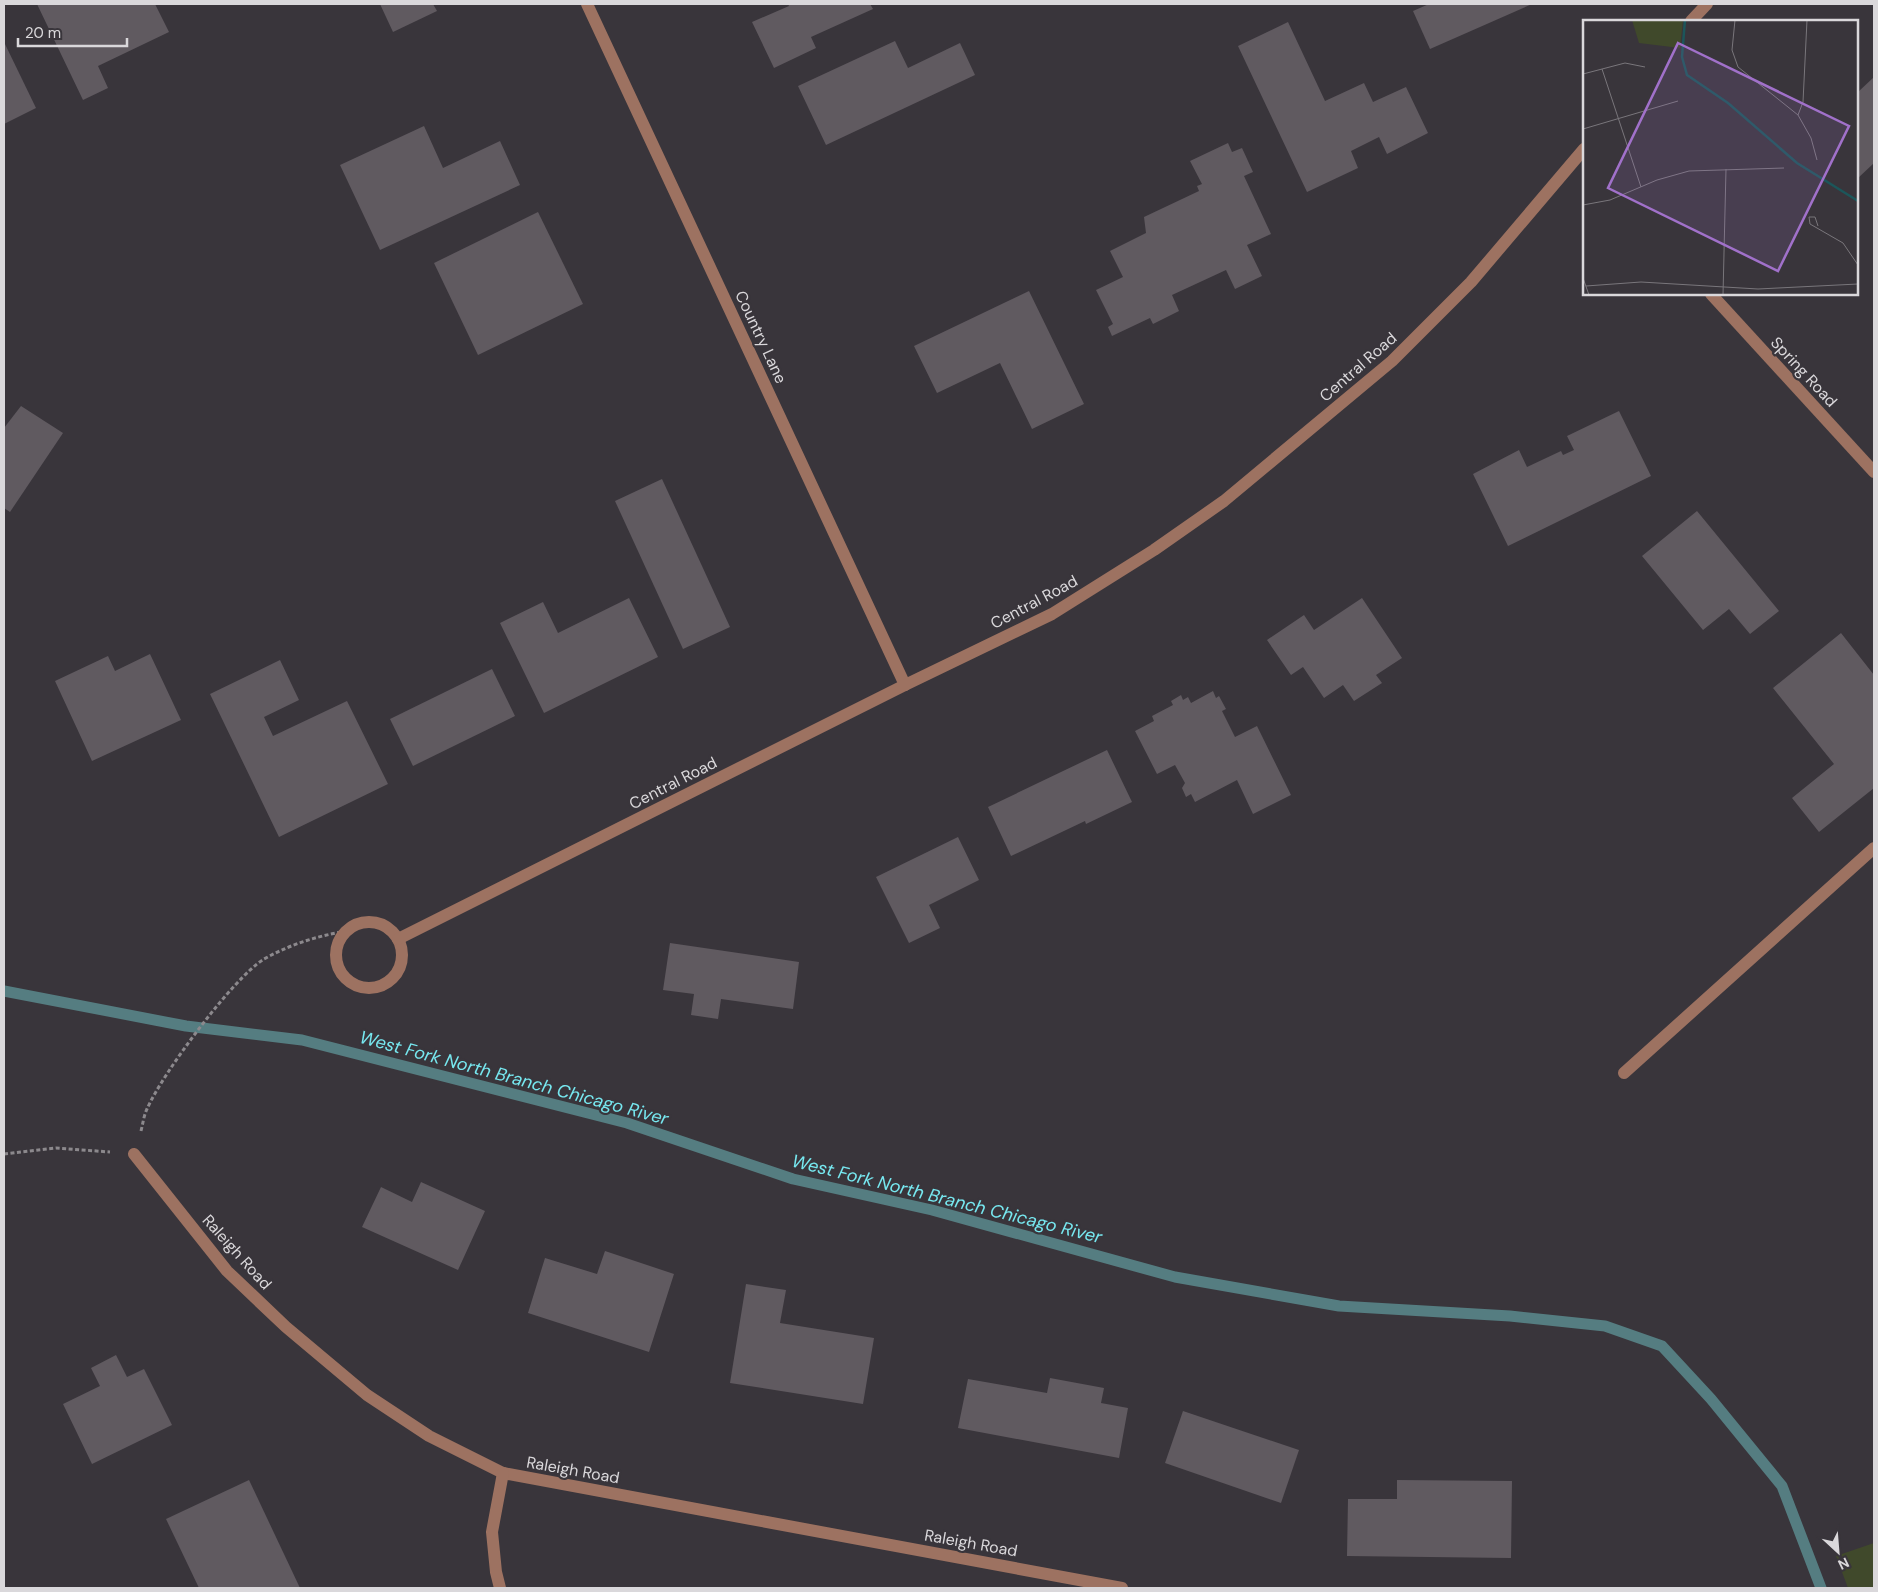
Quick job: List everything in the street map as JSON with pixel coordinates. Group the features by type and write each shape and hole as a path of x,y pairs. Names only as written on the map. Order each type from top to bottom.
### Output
{"street":[{"name":"Country Lane","path":"587,4 905,684"},
{"path":"1692,20 1707,4"},
{"name":"Central Road","path":"398,939 905,684 1052,614 1154,550 1224,501 1392,361 1471,282 1583,153"},
{"name":"Spring Road","path":"1711,295 1874,472"},
{"path":"1624,1074 1874,848"},
{"path":"364,922 374,922 392,931 398,939 402,950 402,960 398,971 391,980 381,986 370,988 349,981 341,972 337,962 340,940 347,931 364,922"},
{"name":"Raleigh Road","path":"134,1154 227,1271 286,1327 367,1395 429,1436 504,1473 1122,1588"},
{"path":"500,1588 496,1572 492,1532 504,1473"}],"path":[{"path":"4,1154 56,1148 134,1154 147,1109 168,1072 240,978 263,960 296,943 347,931"}],"green space":[{"path":"1874,1543 1874,1588 1848,1588 1836,1556"}],"building":[{"path":"37,4 155,4 169,32 98,66 108,88 83,100"},
{"path":"380,4 433,4 437,11 393,32"},
{"path":"788,4 870,4 873,9 811,37 816,48 774,68 752,22 789,6"},
{"path":"1429,4 1532,4 1430,49 1413,11"},
{"path":"1288,22 1325,101 1364,83 1373,102 1406,87 1428,133 1387,154 1379,137 1351,151 1358,168 1307,192 1238,46"},
{"path":"895,41 908,68 960,43 975,75 826,145 798,86"},
{"path":"4,42 36,108 4,124"},
{"path":"1874,77 1874,163 1858,178 1858,92"},
{"path":"424,126 443,168 500,141 520,185 380,250 340,165"},
{"path":"1228,143 1232,152 1242,148 1253,172 1244,176 1271,234 1247,245 1262,276 1235,289 1226,270 1172,295 1179,311 1153,324 1150,318 1112,336 1108,327 1113,324 1096,290 1123,277 1110,251 1146,233 1144,217 1199,191 1197,186 1202,184 1190,161"},
{"path":"538,212 583,304 478,355 434,263"},
{"path":"1029,291 1084,404 1032,429 1000,363 937,393 914,346"},
{"path":"21,406 63,433 10,512 4,508 4,428"},
{"path":"1619,411 1651,476 1508,546 1473,474 1519,450 1527,467 1561,451 1563,455 1574,450 1567,436"},
{"path":"662,479 730,627 683,649 615,501"},
{"path":"1697,511 1779,611 1750,634 1729,609 1703,630 1642,556"},
{"path":"629,598 658,657 544,713 500,623 543,602 558,633"},
{"path":"1362,598 1402,658 1376,675 1382,683 1354,701 1343,685 1324,698 1303,667 1291,675 1267,640 1304,615 1314,630"},
{"path":"1841,633 1874,675 1874,788 1819,832 1792,798 1834,764 1773,688"},
{"path":"150,654 181,720 92,761 55,681 108,656 115,671"},
{"path":"280,660 299,700 264,717 273,736 347,701 388,784 279,837 210,694"},
{"path":"492,669 515,716 413,766 390,719"},
{"path":"1213,691 1216,698 1219,696 1226,709 1222,711 1235,737 1257,726 1291,795 1253,814 1237,780 1195,802 1191,794 1186,797 1182,788 1185,783 1175,765 1157,774 1135,731 1154,721 1152,716 1173,705 1171,701 1181,695 1183,700 1188,697 1191,703"},
{"path":"1107,750 1132,802 1086,824 1085,821 1011,856 988,807"},
{"path":"958,837 979,880 929,905 940,928 909,943 876,877"},
{"path":"670,943 799,962 793,1009 721,999 718,1019 691,1015 694,994 663,990"},
{"path":"421,1182 485,1211 458,1270 362,1227 381,1187 412,1202"},
{"path":"605,1251 674,1274 649,1352 528,1313 545,1258 597,1274"},
{"path":"746,1284 786,1290 780,1323 874,1338 863,1404 730,1383"},
{"path":"116,1355 127,1377 144,1369 172,1425 92,1464 63,1404 100,1386 91,1368"},
{"path":"1050,1378 1104,1388 1101,1403 1128,1408 1119,1458 958,1428 968,1379 1047,1393"},
{"path":"1183,1411 1299,1450 1281,1503 1165,1463"},
{"path":"249,1480 300,1588 199,1588 166,1519"},
{"path":"1397,1480 1512,1481 1511,1558 1347,1556 1348,1499 1397,1499"}],"waterway":[{"name":"West Fork North Branch Chicago River","path":"4,991 186,1026 302,1040 627,1123 793,1179 932,1210 1175,1277 1339,1306 1510,1316 1605,1326 1662,1346 1711,1399 1782,1486 1821,1588"}]}
